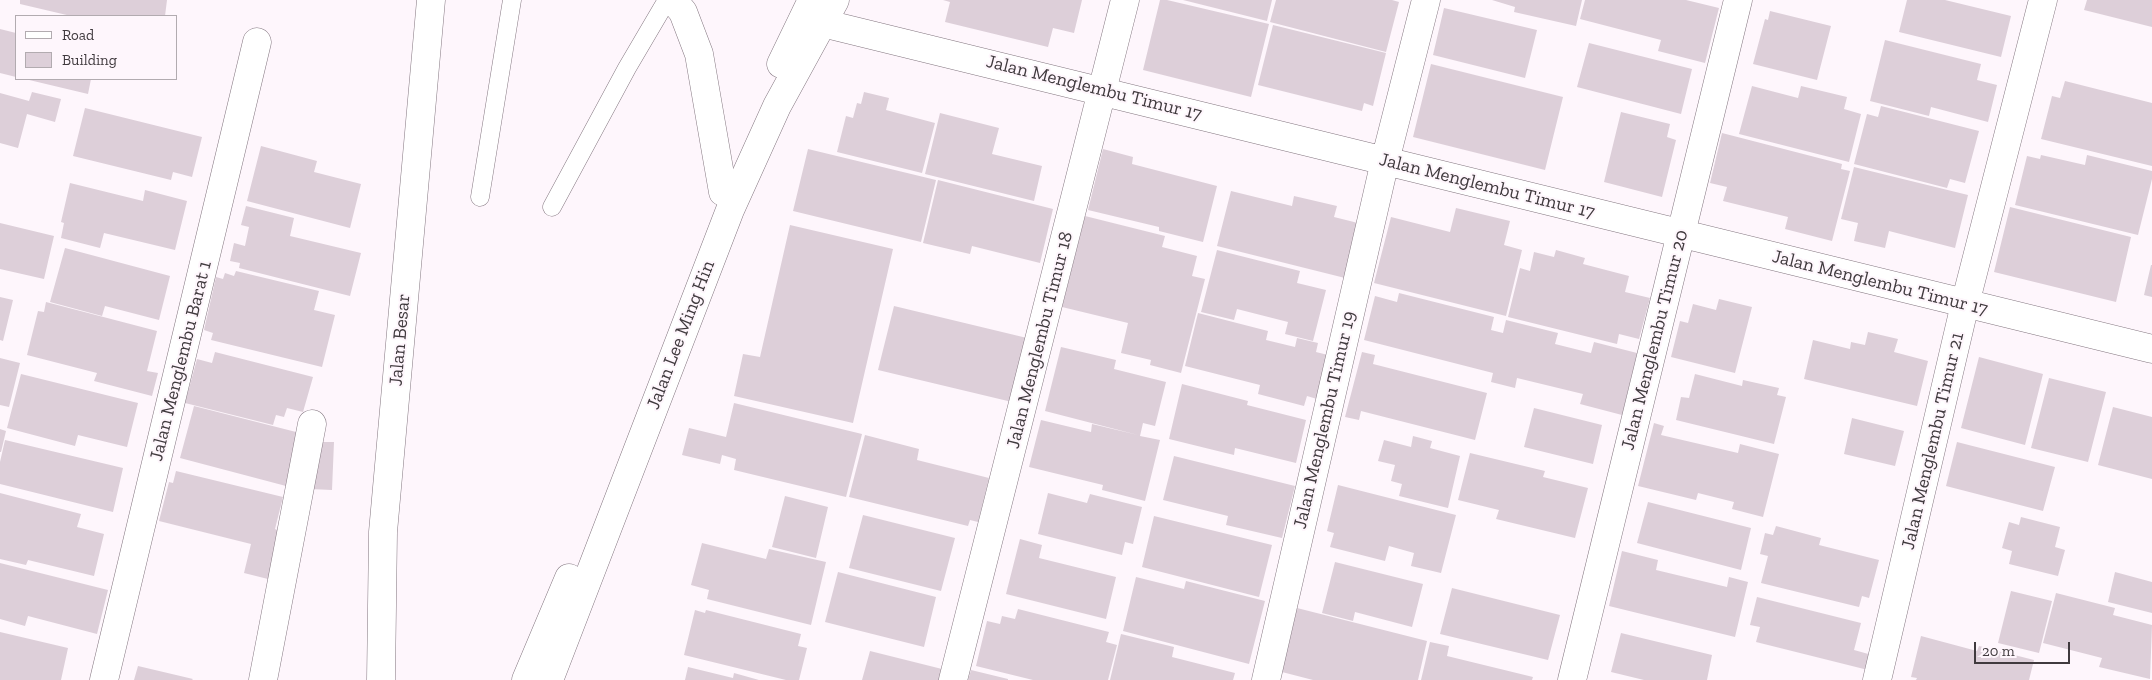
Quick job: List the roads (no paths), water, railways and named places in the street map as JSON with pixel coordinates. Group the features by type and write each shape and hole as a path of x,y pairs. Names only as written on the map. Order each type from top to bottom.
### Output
{"street":[{"name":"Jalan Besar","path":"381,680 383,532 431,0"},
{"path":"673,0 683,12 699,54 723,192"},
{"name":"Jalan Lee Ming Hin","path":"526,680 578,557 646,377 723,192 817,12 835,0"},
{"name":"Jalan Menglembu Timur 18","path":"953,680 1104,90 1125,0"},
{"name":"Jalan Menglembu Timur 19","path":"1266,680 1385,161 1426,0"},
{"name":"Jalan Menglembu Timur 20","path":"1572,680 1738,0"},
{"name":"Jalan Menglembu Timur 21","path":"1877,680 1965,304 2043,0"},
{"name":"Jalan Lee Ming Hin","path":"549,680 730,210 817,12"},
{"name":"Jalan Menglembu Timur 17","path":"817,12 1104,90 1385,161 2152,349"},
{"name":"Jalan Menglembu Barat 1","path":"104,680 258,42"},
{"path":"263,680 312,424"}],"lane":[{"path":"480,197 512,0"},
{"path":"552,207 627,68 667,0"}]}
